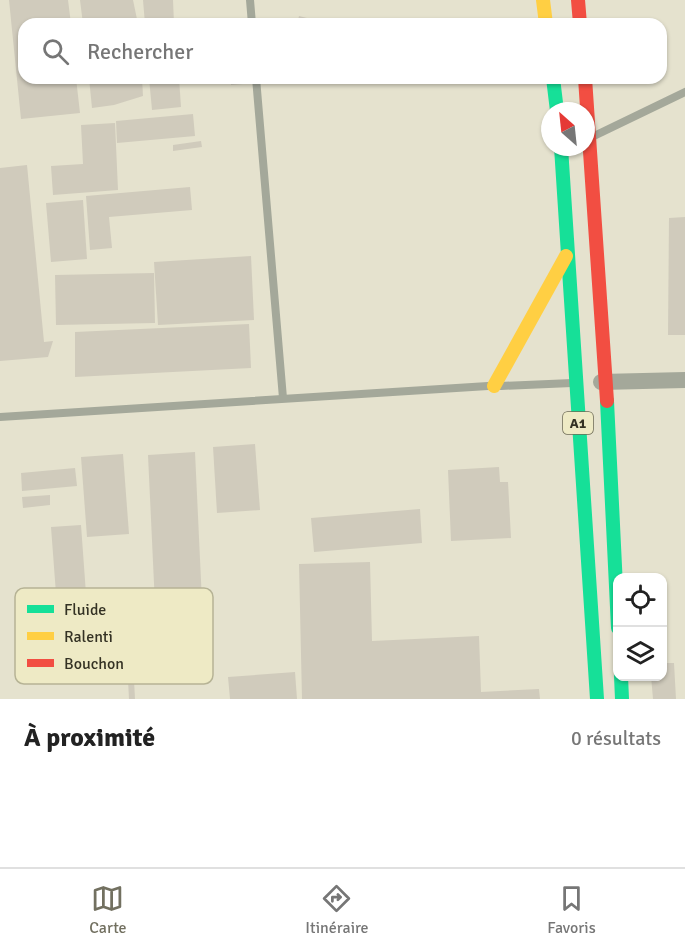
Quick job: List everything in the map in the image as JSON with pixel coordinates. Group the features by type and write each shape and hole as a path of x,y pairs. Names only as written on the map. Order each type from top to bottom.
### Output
{"highway":[{"path":"543,0 545,18"},
{"path":"578,0 580,18"},
{"path":"554,84 556,102"},
{"name":"A1","path":"586,84 587,102"},
{"name":"A1","path":"561,156 566,256 597,699"},
{"name":"A1","path":"591,156 606,381 618,627"},
{"path":"494,386 566,256"},
{"path":"621,681 622,699"}],"street":[{"path":"576,383 685,380"}],"lane":[{"path":"250,0 252,18"},
{"path":"257,84 283,398"},
{"path":"595,136 685,92"},
{"path":"0,417 283,398 576,383"}],"building":[{"path":"9,0 68,0 70,18 18,18 18,84 77,84 80,113 21,119"},
{"path":"80,0 133,0 137,18 82,18"},
{"path":"143,0 173,0 174,18 144,18"},
{"path":"90,84 142,84 143,96 114,105 92,108"},
{"path":"150,84 179,84 181,107 152,110"},
{"path":"193,114 195,136 117,143 116,121"},
{"path":"115,123 118,190 53,195 51,166 83,164 81,125"},
{"path":"201,141 202,147 173,151 173,145"},
{"path":"27,165 44,342 53,341 48,357 0,361 0,168"},
{"path":"190,187 192,210 109,217 112,248 90,250 86,196"},
{"path":"83,200 87,259 51,262 46,203"},
{"path":"685,217 685,335 668,335 669,218"},
{"path":"251,256 254,320 158,325 154,262"},
{"path":"154,273 155,323 56,325 55,275"},
{"path":"249,324 251,368 75,377 75,332"},
{"path":"255,444 260,510 217,513 213,447"},
{"path":"195,452 201,588 154,588 148,455"},
{"path":"123,454 129,534 87,537 81,457"},
{"path":"499,467 500,482 508,482 511,538 451,541 448,470"},
{"path":"75,468 77,486 22,491 21,473"},
{"path":"50,495 50,505 23,508 22,497"},
{"path":"420,509 422,543 314,552 311,518"},
{"path":"81,525 86,588 56,588 51,527"},
{"path":"370,562 372,641 479,636 481,692 539,689 540,699 302,699 299,564"},
{"path":"667,663 674,663 676,699 653,699 651,681 667,681"},
{"path":"295,672 297,699 230,699 228,677"},
{"path":"128,684 134,684 135,699 129,699"}],"traffic: fast":[{"path":"554,84 556,102"},
{"path":"562,156 597,699"},
{"path":"607,401 618,627"},
{"path":"621,681 622,699"}],"traffic: slow":[{"path":"543,0 545,18"},
{"path":"494,386 566,256"}],"traffic: jam":[{"path":"578,0 580,18"},
{"path":"585,84 607,401"}]}
